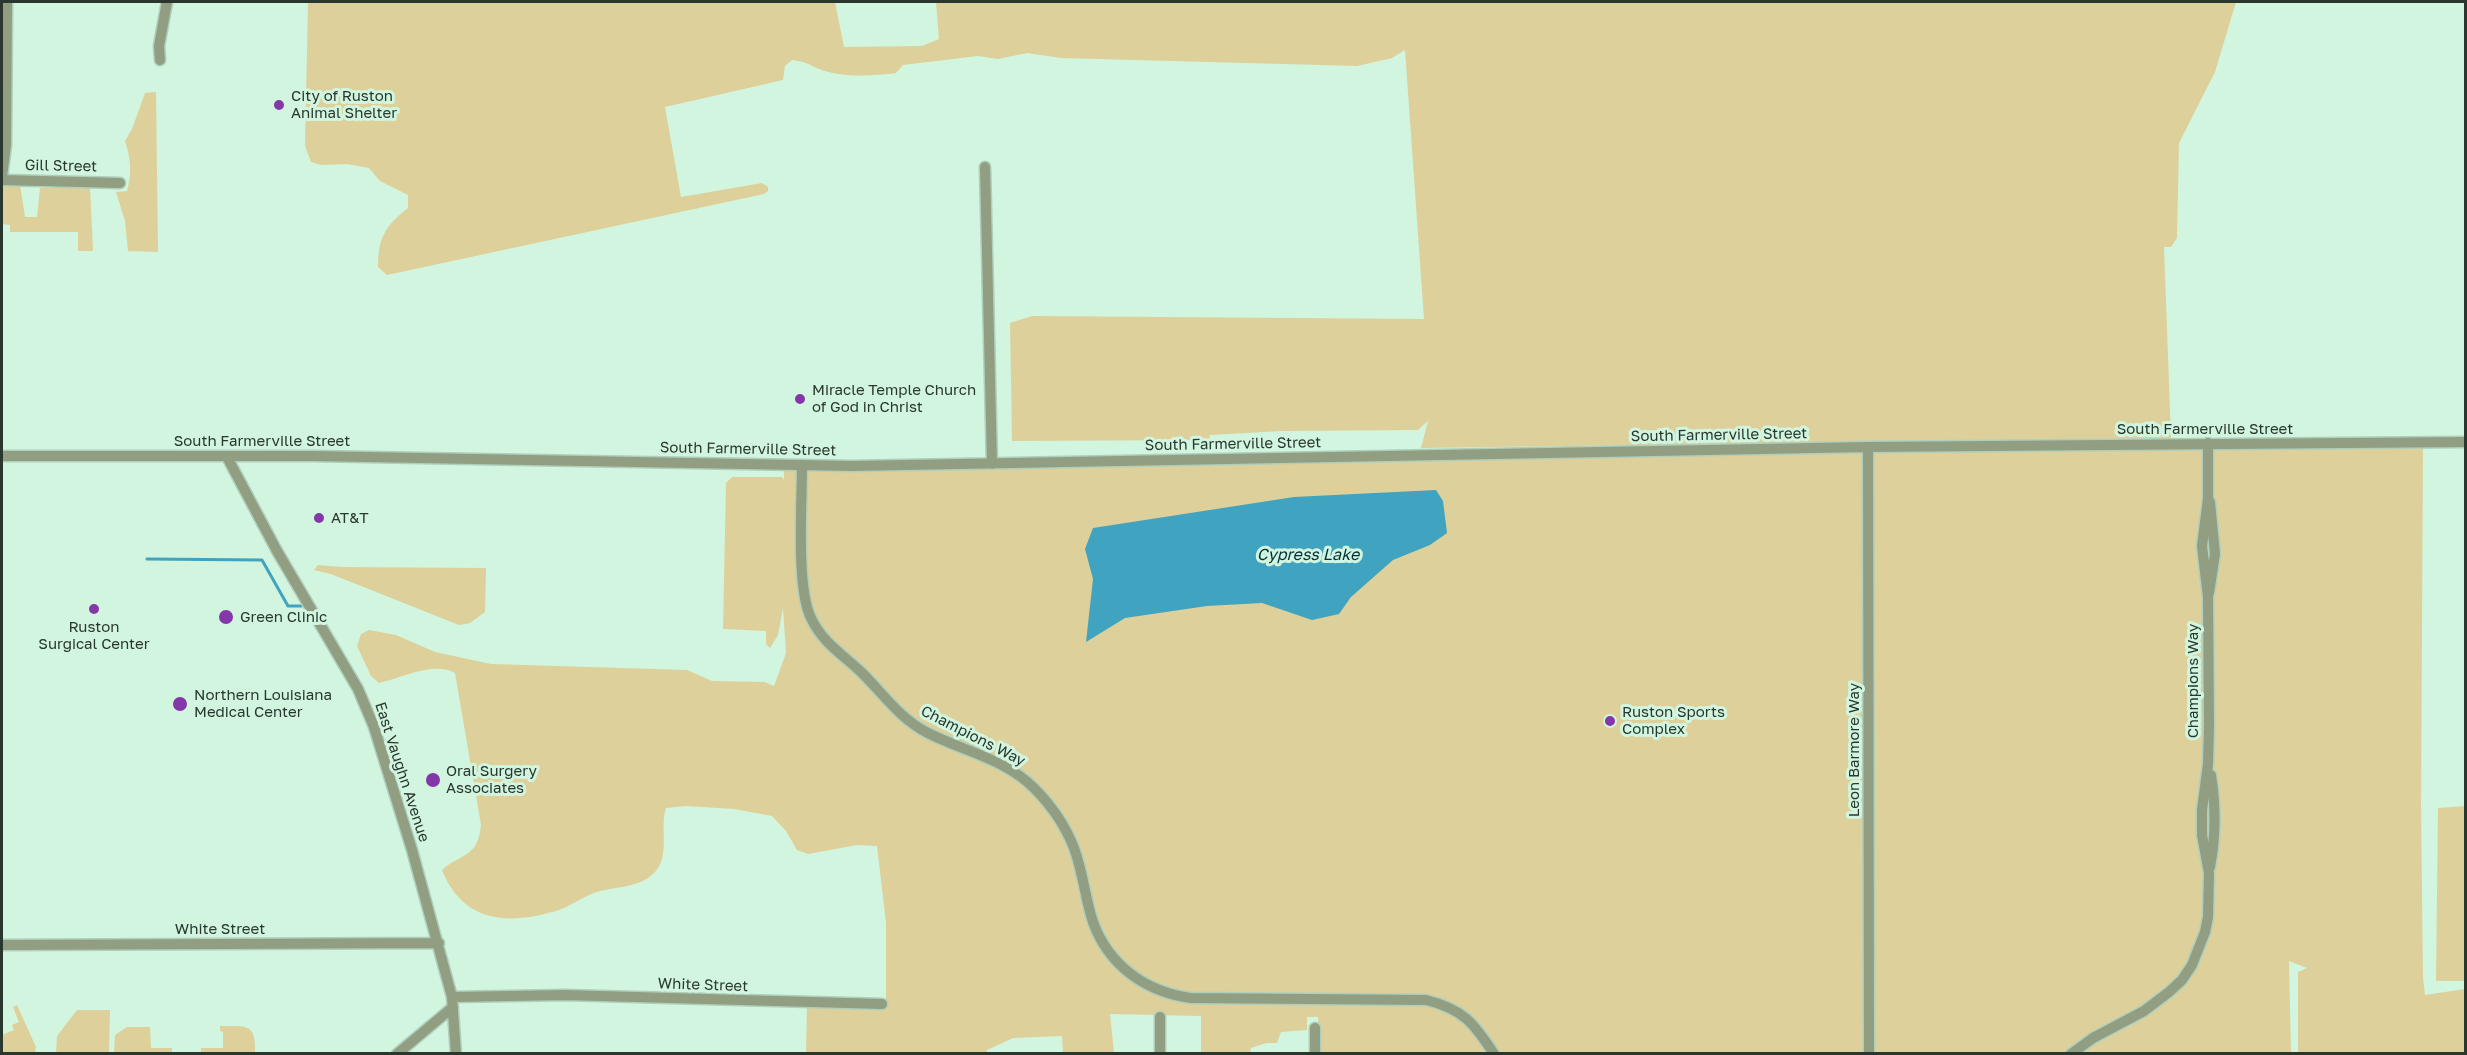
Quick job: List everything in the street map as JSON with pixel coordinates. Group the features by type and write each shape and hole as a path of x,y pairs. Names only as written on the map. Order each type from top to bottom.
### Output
{"street":[{"path":"2,179 6,145 7,2"},
{"path":"160,60 159,46 167,2"},
{"path":"985,167 992,464"},
{"name":"Gill Street","path":"2,179 120,183"},
{"name":"South Farmerville Street","path":"2,456 227,458 325,456 802,465 992,464 1868,447 2466,442"},
{"name":"Champions Way","path":"2071,1053 2093,1038 2157,1003 2182,980 2200,948 2205,932 2209,873 2202,827 2208,764 2208,597 2202,546 2208,499 2208,443"},
{"name":"Leon Barmore Way","path":"1868,447 1869,1053"},
{"name":"East Vaughn Avenue","path":"227,458 277,551 360,693 384,756 439,942 453,1002 456,1053"},
{"name":"Champions Way","path":"802,465 803,587 810,617 819,633 904,717 933,735 1004,766 1034,788 1053,810 1068,834 1080,864 1097,933 1122,969 1158,991 1191,998 1426,1000 1461,1012 1479,1030 1494,1053"},
{"name":"White Street","path":"2,945 439,942"},
{"name":"White Street","path":"453,1002 565,995 882,1004"},
{"path":"397,1053 453,1002"},
{"path":"1160,1017 1160,1053"},
{"path":"1315,1028 1315,1053"}],"shaded area":[{"path":"308,2 835,2 844,47 922,46 939,39 936,2 2236,2 2215,72 2179,143 2177,238 2171,247 2164,247 2171,438 1421,448 1428,421 1418,430 1282,431 1210,435 1209,440 1012,441 1010,323 1032,316 1424,319 1405,50 1392,58 1357,66 1061,58 1027,53 998,59 978,56 903,65 896,73 867,75 837,74 792,60 785,66 783,80 665,107 681,197 762,183 768,187 768,191 764,194 387,275 378,267 381,240 388,227 408,208 408,195 380,181 369,168 347,164 321,165 311,162 305,146"},
{"path":"156,92 158,252 128,251 125,221 116,192 127,191 129,184 129,154 125,141 132,129 145,93"},
{"path":"2,184 20,185 25,217 37,217 40,188 90,187 93,251 78,251 78,232 10,232 10,225 2,224"},
{"name":"Ruston Sports Complex","path":"2423,447 2421,806 2423,978 2425,995 2465,989 2465,1053 2298,1053 2298,972 2307,968 2289,961 2291,1053 1319,1054 1318,1017 1307,1017 1307,1030 1281,1032 1277,1043 1266,1043 1251,1048 1250,1053 1201,1054 1201,1016 1110,1014 1114,1053 1063,1053 1062,1036 1013,1038 987,1050 987,1053 806,1053 807,1007 886,1008 886,923 877,846 857,845 808,854 797,850 786,831 772,816 734,809 686,806 666,808 662,859 654,873 648,878 633,885 594,893 561,909 538,915 521,918 489,916 462,901 451,888 442,870 468,854 476,844 481,825 455,673 437,669 427,670 379,683 371,676 357,646 361,634 369,630 396,635 435,652 491,664 687,670 712,681 765,682 774,686 786,653 783,608 778,635 770,648 766,644 766,631 723,629 726,483 732,477 782,477 784,480 784,470 834,471 1841,453"},
{"path":"318,565 486,568 485,612 470,623 459,625 331,574 314,570"},
{"path":"2465,806 2465,981 2436,981 2438,808"},
{"path":"17,1005 36,1047 35,1053 4,1053 2,1035 14,1030 12,1025 19,1022 13,1007"},
{"path":"77,1010 110,1010 109,1053 56,1053 57,1036"},
{"path":"220,1026 248,1028 254,1036 255,1053 201,1053 201,1048 223,1048 223,1032 220,1031"},
{"path":"127,1027 150,1027 151,1048 172,1048 172,1053 114,1053 115,1035"}],"water":[{"name":"Cypress Lake","path":"1436,490 1443,501 1447,533 1430,545 1393,560 1351,597 1339,614 1312,620 1262,603 1207,606 1125,618 1086,642 1093,579 1085,549 1093,528 1294,497"}],"waterway":[{"path":"147,559 262,560 288,606 301,606"}],"place":[{"name":"City of Ruston Animal Shelter","path":"279,105"},
{"name":"Miracle Temple Church of God in Christ","path":"800,399"},
{"name":"AT&T","path":"319,518"},
{"name":"Ruston Surgical Center","path":"94,609"},
{"name":"Green Clinic","path":"226,617"},
{"name":"Northern Louisiana Medical Center","path":"180,704"},
{"name":"Ruston Sports Complex","path":"1610,721"},
{"name":"Oral Surgery Associates","path":"433,780"}]}
